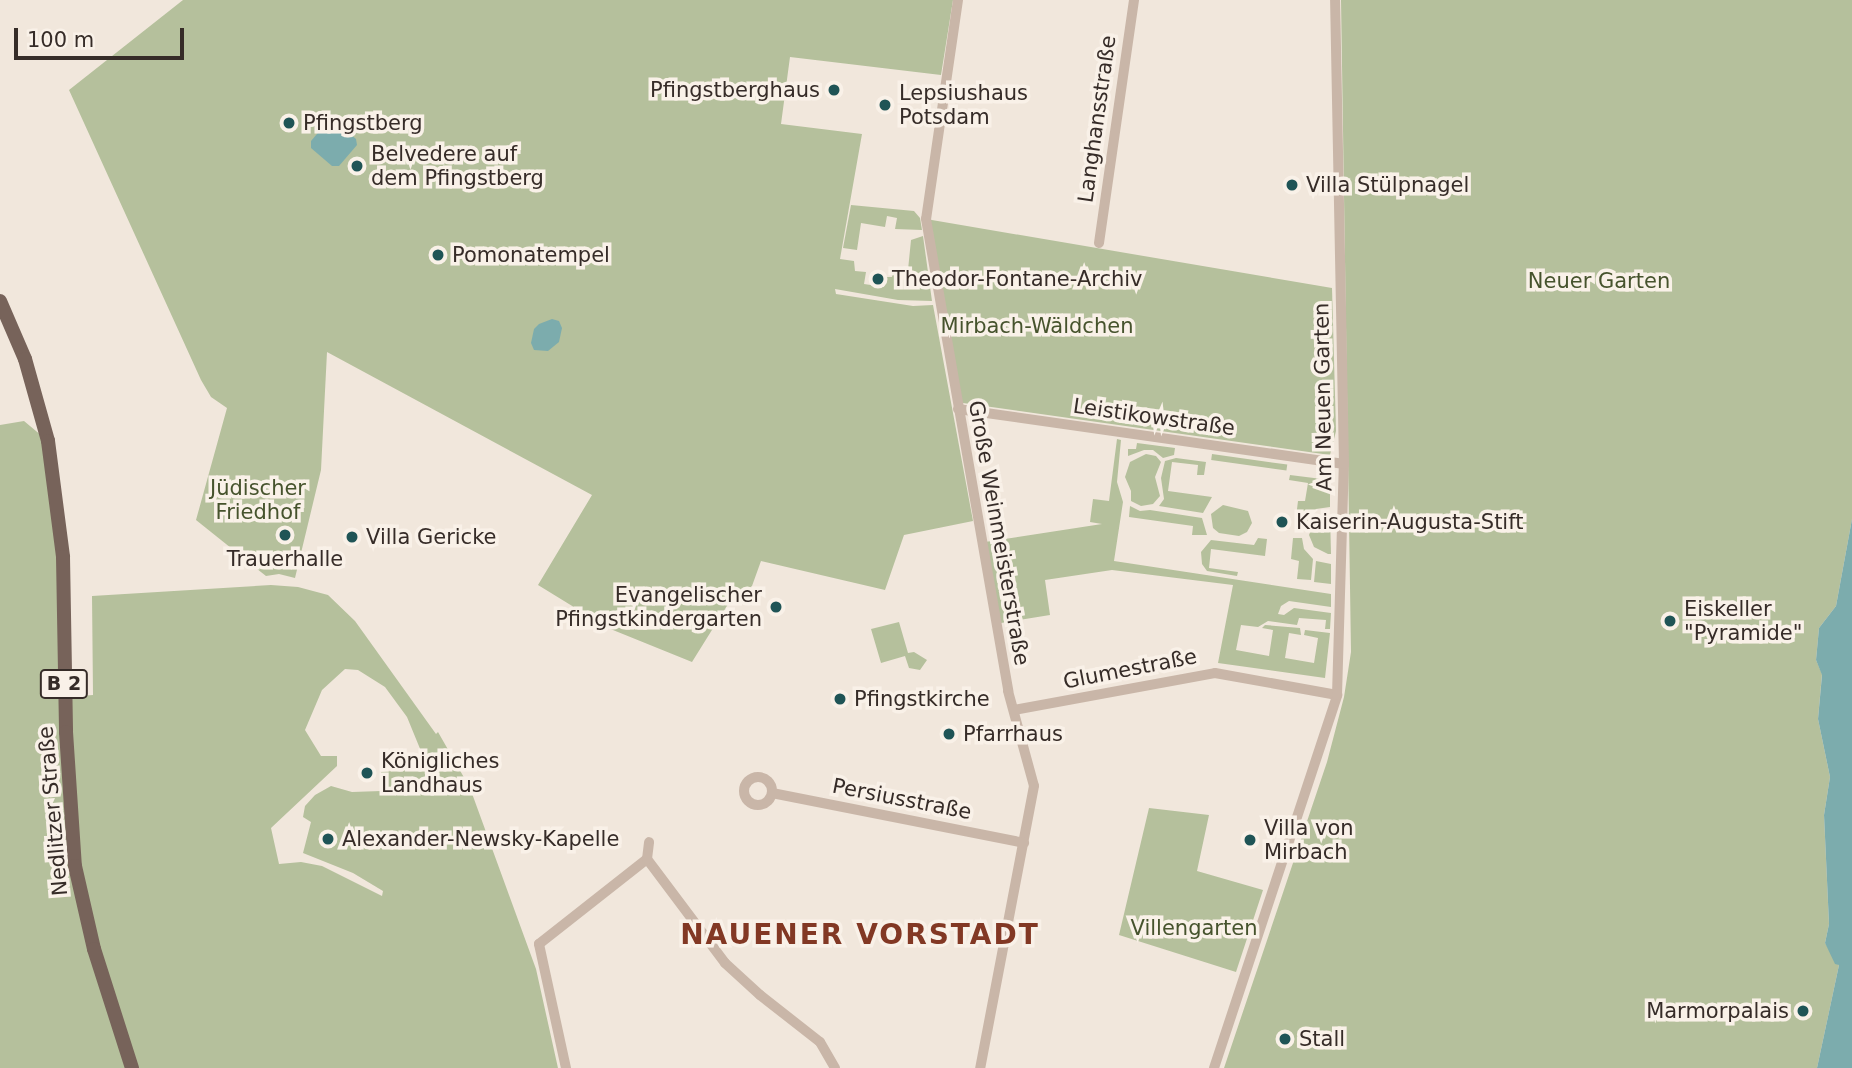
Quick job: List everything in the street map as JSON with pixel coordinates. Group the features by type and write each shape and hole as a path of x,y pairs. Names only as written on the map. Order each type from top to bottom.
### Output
{"main road":[{"name":"Nedlitzer Straße","path":"0,301 25,359 48,440 64,568 66,732 75,866 94,949 132,1068"}],"street":[{"name":"Große Weinmeisterstraße","path":"958,0 926,211 958,409 1014,710 1034,786 980,1068"},
{"name":"Langhansstraße","path":"1099,243 1134,0"},
{"name":"Am Neuen Garten","path":"1214,1068 1337,695 1344,464 1335,0"},
{"name":"Leistikowstraße","path":"958,409 1344,464"},
{"name":"Glumestraße","path":"1014,710 1214,673 1337,695"},
{"name":"Persiusstraße","path":"772,793 1024,843"},
{"path":"649,842 647,859 725,963 760,995 820,1042 835,1068"},
{"path":"566,1068 539,944 647,859"}],"green space":[{"name":"Jüdischer Friedhof","path":"183,0 953,0 941,75 790,57 781,124 862,134 840,259 854,261 855,271 866,272 864,284 884,287 886,277 892,277 894,267 899,268 897,279 907,280 911,240 923,236 932,301 898,300 835,289 836,294 913,306 933,305 973,521 904,535 885,590 761,561 752,586 742,595 735,593 692,662 608,628 538,585 592,495 327,352 321,470 295,578 279,574 266,576 196,520 227,408 211,397 201,380 69,90"},
{"name":"Neuer Garten","path":"1341,0 1852,0 1852,519 1836,606 1819,628 1816,660 1822,674 1818,719 1830,777 1824,815 1829,924 1825,943 1839,965 1817,1068 1224,1068 1327,762 1344,697 1351,652"},
{"path":"851,205 914,211 920,218 922,230 895,229 897,218 887,216 885,227 861,223 857,250 843,248"},
{"name":"Mirbach-Wäldchen","path":"926,219 1332,288 1336,431 1330,455 963,403 955,392"},
{"path":"24,421 48,441 56,495 65,697 93,695 92,596 271,585 298,587 328,595 355,621 436,734 438,732 470,788 536,969 558,1068 0,1068 0,425","holes":["345,669 358,670 385,687 407,717 423,756 419,765 405,770 381,772 381,791 352,792 331,786 315,795 305,806 303,817 311,822 303,853 353,873 383,891 382,896 322,866 301,862 279,864 271,828 337,766 337,756 321,756 305,730 322,690"]},
{"path":"1117,439 1121,440 1117,482 1123,502 1114,561 1331,594 1331,607 1289,601 1281,606 1278,614 1284,615 1294,608 1331,613 1330,629 1325,629 1326,620 1299,618 1297,625 1268,621 1258,627 1241,625 1236,650 1269,656 1273,630 1262,628 1265,625 1300,628 1301,635 1289,633 1285,658 1314,663 1318,638 1304,635 1305,630 1330,633 1325,678 1218,663 1233,585 1112,570 1045,580 1050,615 1001,623 985,542 1102,524 1090,522 1093,499 1109,501"},
{"path":"1137,443 1175,448 1174,455 1163,458 1153,450 1144,450 1128,456 1128,449 1136,449"},
{"path":"1146,454 1156,456 1161,462 1155,477 1160,496 1153,504 1141,506 1131,501 1131,491 1125,477 1130,462"},
{"path":"1212,454 1287,465 1286,471 1211,460"},
{"path":"1176,458 1206,462 1204,475 1197,475 1198,465 1172,462 1168,491 1212,497 1203,513 1159,506 1164,499 1161,478 1165,461"},
{"path":"1290,475 1330,480 1330,507 1316,509 1304,525 1295,525 1298,501 1305,501 1308,483 1289,480"},
{"path":"1223,505 1248,511 1252,523 1247,532 1239,536 1219,533 1213,528 1211,514"},
{"path":"1130,506 1140,511 1150,510 1202,518 1207,535 1192,535 1193,526 1129,517"},
{"path":"1330,515 1331,554 1328,554 1314,547 1309,535 1315,520"},
{"path":"1258,538 1267,539 1265,556 1211,549 1209,568 1238,572 1237,576 1207,571 1202,564 1201,552 1211,540 1254,545"},
{"path":"1293,538 1302,538 1304,549 1313,559 1311,580 1297,579 1299,561 1291,559"},
{"path":"1316,561 1331,564 1331,584 1314,582"},
{"path":"899,622 908,653 914,652 927,660 920,670 909,668 905,656 881,663 871,629"},
{"name":"Villengarten","path":"1149,808 1209,815 1197,871 1263,890 1236,972 1119,935"}],"water":[{"path":"328,121 335,121 356,139 357,145 339,166 332,166 311,148 311,141"},
{"path":"552,319 559,321 562,328 559,342 548,351 534,350 531,343 534,329"},
{"path":"1852,519 1852,1068 1817,1068 1839,965 1835,964 1825,943 1829,924 1824,815 1830,777 1818,719 1822,675 1816,660 1819,628 1836,606"}],"place":[{"name":"Pfingstberghaus","path":"834,90"},
{"name":"Lepsiushaus Potsdam","path":"885,105"},
{"name":"Pfingstberg","path":"289,123"},
{"name":"Belvedere auf dem Pfingstberg","path":"357,166"},
{"name":"Villa Stülpnagel","path":"1292,185"},
{"name":"Pomonatempel","path":"438,255"},
{"name":"Theodor-Fontane-Archiv","path":"878,279"},
{"name":"Kaiserin-Augusta-Stift","path":"1282,522"},
{"name":"Trauerhalle","path":"285,535"},
{"name":"Villa Gericke","path":"352,537"},
{"name":"Evangelischer Pfingstkindergarten","path":"776,607"},
{"name":"Eiskeller \"Pyramide\"","path":"1670,621"},
{"name":"Pfingstkirche","path":"840,699"},
{"name":"Pfarrhaus","path":"949,734"},
{"name":"Königliches Landhaus","path":"367,773"},
{"name":"Alexander-Newsky-Kapelle","path":"328,839"},
{"name":"Villa von Mirbach","path":"1250,840"},
{"name":"Marmorpalais","path":"1803,1011"},
{"name":"Stall","path":"1285,1039"}],"district":[{"name":"NAUENER VORSTADT","path":"860,935"}]}
